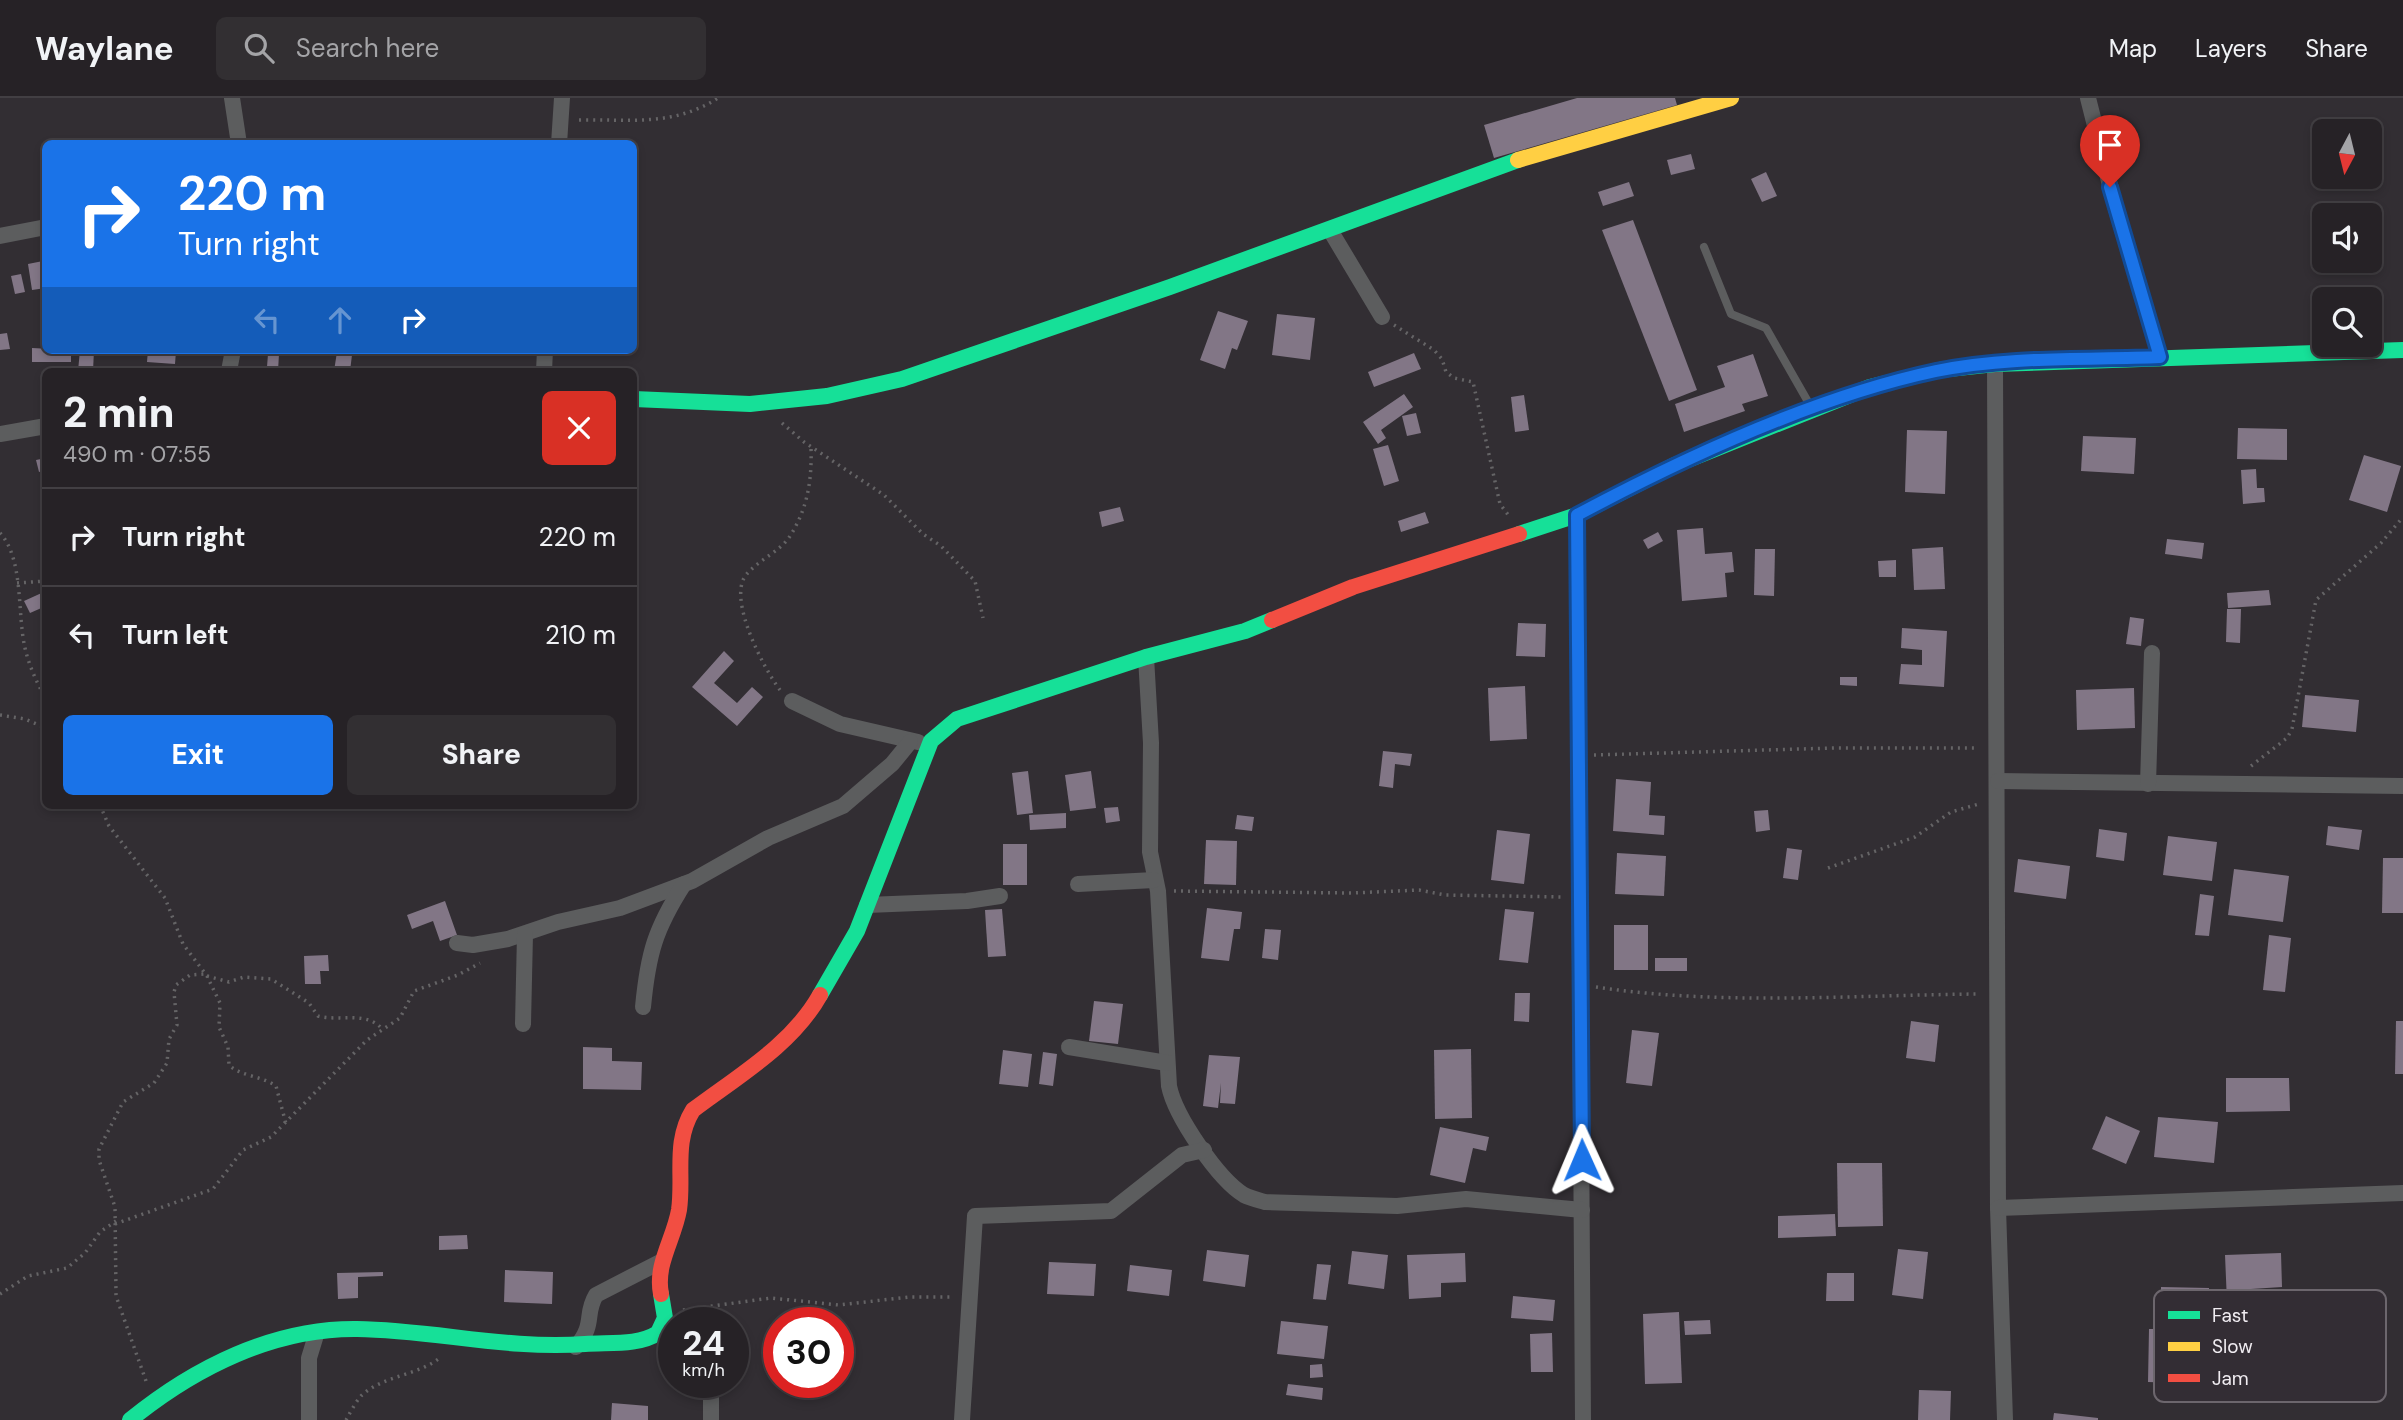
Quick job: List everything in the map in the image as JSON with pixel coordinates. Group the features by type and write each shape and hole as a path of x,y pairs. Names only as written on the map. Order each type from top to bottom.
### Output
{"street":[{"path":"232,98 242,140"},
{"path":"559,140 562,98"},
{"path":"637,399 672,404 763,406 856,390 938,368 1027,334 1160,293 1533,155 1700,102 1731,98"},
{"path":"2088,98 2116,209 2160,357"},
{"path":"0,236 42,228"},
{"path":"1330,230 1382,317"},
{"path":"662,1307 659,1286 662,1261 679,1210 678,1179 684,1124 693,1110 779,1046 808,1015 857,931 931,741 957,719 1146,657 1245,631 1353,587 1577,515 1675,465 1812,410 1893,382 1939,370 1995,364 2403,350"},
{"path":"1995,364 1998,1208 2005,1420"},
{"path":"0,434 42,427"},
{"path":"1577,515 1583,1420"},
{"path":"2148,784 2152,653"},
{"path":"1146,657 1151,743 1150,852 1156,886 1171,1099 1177,1113 1204,1150 1244,1195 1265,1202 1397,1206 1466,1199 1582,1210"},
{"path":"792,701 840,724 910,742 931,741"},
{"path":"457,943 473,945 525,934 558,922 620,908 684,884 768,838 843,806 892,764 910,742"},
{"path":"1998,781 2403,786"},
{"path":"643,1007 653,944 662,919 684,884"},
{"path":"1078,884 1156,886"},
{"path":"867,905 967,901 1000,896"},
{"path":"523,1024 525,934"},
{"path":"1069,1047 1167,1063"},
{"path":"962,1420 975,1216 1111,1211 1182,1155 1204,1150"},
{"path":"1998,1208 2403,1194"},
{"path":"576,1346 589,1329 592,1301 596,1295 662,1261"},
{"path":"130,1420 153,1399 245,1351 317,1332 357,1329 462,1341 576,1346 658,1337"},
{"path":"309,1420 309,1358 317,1332"},
{"path":"705,1420 708,1398"},
{"path":"711,1398 712,1420"}],"lane":[{"path":"1704,247 1731,314 1766,328 1812,410"}],"path":[{"path":"559,121 659,121 698,111 718,98"},
{"path":"1382,317 1434,350 1442,359 1446,372 1454,378 1473,382 1500,504 1522,531"},
{"path":"763,406 811,447 884,495 923,534 941,546 975,581 983,618"},
{"path":"792,701 778,689 754,644 741,602 741,586 757,563 789,539 798,522 812,479 811,447"},
{"path":"2234,786 2246,770 2287,738 2292,729 2316,600 2381,542 2403,517"},
{"path":"0,533 15,558 25,647 42,689"},
{"path":"16,583 42,581"},
{"path":"0,715 25,719 42,726"},
{"path":"1580,755 1834,748 1998,747"},
{"path":"1828,868 1914,837 1951,812 1998,800"},
{"path":"102,809 109,825 165,898 183,944 206,975 220,1003 219,1027 228,1047 229,1065 234,1070 264,1078 276,1086 286,1124"},
{"path":"1156,886 1271,894 1419,890 1446,895 1580,898"},
{"path":"0,1294 28,1276 67,1268 85,1253 100,1232 116,1223 213,1189 243,1150 271,1137 356,1051 401,1018 414,991 458,975 482,960"},
{"path":"153,1399 116,1296 116,1223 112,1193 99,1160 99,1149 123,1102 153,1083 167,1063 169,1039 177,1026 174,992 176,985 190,975 206,975 220,981 244,977 271,979 309,1003 318,1016 374,1020 383,1030"},
{"path":"1580,984 1637,993 1687,996 1999,994"},
{"path":"706,1307 771,1298 839,1305 908,1297 971,1298"},
{"path":"346,1420 362,1396 398,1377 426,1369 462,1341"}],"building":[{"path":"1577,98 1675,98 1677,105 1494,158 1484,125"},
{"path":"1691,154 1695,169 1671,175 1667,160"},
{"path":"1766,172 1777,196 1762,202 1751,179"},
{"path":"1629,182 1634,196 1603,206 1598,192"},
{"path":"1633,220 1697,390 1669,401 1602,230"},
{"path":"42,261 42,289 32,290 28,264"},
{"path":"21,274 25,292 15,294 11,276"},
{"path":"1218,311 1248,321 1237,350 1232,348 1225,369 1200,360"},
{"path":"1277,314 1315,318 1310,360 1272,355"},
{"path":"7,333 10,349 0,350 0,334"},
{"path":"32,348 42,349 42,354 71,354 71,362 32,362"},
{"path":"1414,353 1421,369 1374,387 1368,372"},
{"path":"80,354 94,354 93,368 78,368"},
{"path":"148,354 176,354 175,364 147,362"},
{"path":"268,354 279,354 278,368 256,368 267,367"},
{"path":"337,354 352,355 350,368 334,368"},
{"path":"1753,354 1768,396 1742,404 1745,411 1684,432 1675,404 1725,387 1717,366"},
{"path":"1404,394 1413,407 1381,430 1386,438 1378,444 1363,422"},
{"path":"1524,395 1529,430 1515,432 1511,397"},
{"path":"1416,413 1421,433 1407,436 1402,416"},
{"path":"2238,428 2287,429 2287,460 2237,459"},
{"path":"1907,430 1947,431 1945,494 1905,492"},
{"path":"2083,436 2136,438 2134,474 2081,471"},
{"path":"1388,445 1399,481 1384,486 1373,449"},
{"path":"2364,455 2401,466 2387,512 2349,500"},
{"path":"42,459 42,471 39,472 36,460"},
{"path":"2256,469 2257,488 2264,488 2265,502 2243,504 2241,470"},
{"path":"1120,507 1124,521 1102,527 1099,512"},
{"path":"1425,512 1429,523 1401,532 1398,521"},
{"path":"1703,528 1705,554 1732,552 1734,572 1725,573 1727,597 1682,601 1677,530"},
{"path":"1658,532 1663,541 1648,549 1643,540"},
{"path":"2167,539 2204,543 2202,559 2165,554"},
{"path":"1943,547 1945,589 1914,590 1912,549"},
{"path":"1755,549 1775,549 1774,596 1754,595"},
{"path":"1896,560 1896,577 1879,577 1878,561"},
{"path":"2269,590 2271,605 2228,608 2227,593"},
{"path":"42,593 42,608 30,613 24,601"},
{"path":"2227,609 2241,609 2240,643 2226,642"},
{"path":"2130,617 2144,619 2141,646 2126,644"},
{"path":"1518,623 1546,624 1545,657 1516,656"},
{"path":"1902,628 1947,631 1944,687 1899,684 1901,664 1922,665 1922,650 1901,648"},
{"path":"724,651 734,661 714,683 737,703 752,687 763,697 737,726 692,687"},
{"path":"1840,677 1857,677 1857,686 1840,685"},
{"path":"1525,686 1527,739 1490,741 1488,688"},
{"path":"2134,688 2135,728 2077,730 2076,690"},
{"path":"2305,695 2359,700 2356,732 2302,727"},
{"path":"1383,751 1412,754 1410,766 1395,764 1393,788 1379,786"},
{"path":"1028,771 1033,813 1017,815 1012,773"},
{"path":"1091,771 1096,808 1070,811 1065,775"},
{"path":"1616,779 1651,782 1649,815 1665,816 1664,835 1613,831"},
{"path":"1118,807 1120,821 1106,823 1104,808"},
{"path":"1768,810 1770,830 1756,832 1754,811"},
{"path":"1066,813 1066,828 1030,830 1029,815"},
{"path":"1237,815 1254,817 1252,831 1235,829"},
{"path":"2328,826 2362,830 2359,850 2326,845"},
{"path":"2099,829 2127,833 2124,861 2096,857"},
{"path":"1497,830 1530,834 1524,884 1491,880"},
{"path":"2168,836 2217,842 2212,881 2163,875"},
{"path":"1206,840 1237,841 1236,885 1204,884"},
{"path":"1003,844 1027,844 1027,885 1003,885"},
{"path":"1787,848 1802,850 1798,880 1783,878"},
{"path":"1617,853 1666,856 1664,896 1615,894"},
{"path":"2383,858 2403,858 2403,913 2382,913"},
{"path":"2018,859 2070,866 2066,899 2014,892"},
{"path":"2234,869 2289,876 2283,922 2228,915"},
{"path":"2200,894 2214,896 2209,936 2195,935"},
{"path":"445,901 457,935 440,941 433,921 412,929 407,915"},
{"path":"1207,908 1242,912 1240,929 1234,929 1229,961 1201,958"},
{"path":"1002,909 1006,956 988,957 985,910"},
{"path":"1505,909 1534,912 1528,963 1499,960"},
{"path":"1614,925 1648,925 1648,970 1614,970"},
{"path":"1265,929 1281,930 1278,960 1262,958"},
{"path":"2269,935 2291,938 2285,992 2263,990"},
{"path":"328,955 329,971 320,971 321,984 305,984 304,956"},
{"path":"1655,958 1687,958 1687,971 1655,971"},
{"path":"1515,993 1530,993 1529,1022 1514,1021"},
{"path":"1094,1001 1123,1004 1118,1044 1089,1041"},
{"path":"1911,1021 1939,1025 1935,1062 1906,1058"},
{"path":"2396,1021 2403,1021 2403,1074 2395,1074"},
{"path":"1632,1030 1659,1033 1652,1086 1626,1083"},
{"path":"583,1047 612,1048 612,1061 642,1062 641,1090 583,1089"},
{"path":"1471,1049 1472,1118 1435,1119 1434,1050"},
{"path":"1003,1050 1032,1054 1028,1087 999,1084"},
{"path":"1043,1052 1057,1054 1053,1086 1039,1084"},
{"path":"1209,1055 1240,1057 1235,1104 1220,1103 1221,1083 1218,1108 1203,1106"},
{"path":"2226,1078 2289,1078 2290,1111 2226,1112"},
{"path":"2106,1116 2140,1131 2126,1164 2092,1149"},
{"path":"2158,1117 2218,1122 2214,1163 2154,1157"},
{"path":"1440,1127 1489,1137 1486,1151 1473,1148 1465,1183 1430,1175"},
{"path":"1837,1163 1882,1163 1883,1226 1838,1227"},
{"path":"1835,1214 1836,1236 1778,1238 1778,1216"},
{"path":"467,1235 468,1249 439,1250 439,1236"},
{"path":"1898,1249 1928,1252 1923,1299 1892,1295"},
{"path":"1207,1250 1249,1255 1245,1287 1203,1281"},
{"path":"1352,1251 1388,1255 1384,1289 1348,1284"},
{"path":"1465,1253 1466,1282 1441,1283 1441,1297 1409,1299 1407,1255"},
{"path":"2281,1253 2282,1287 2226,1290 2225,1255"},
{"path":"1049,1262 1096,1264 1094,1296 1047,1294"},
{"path":"1317,1264 1331,1265 1326,1300 1313,1299"},
{"path":"1130,1265 1172,1270 1169,1296 1127,1291"},
{"path":"505,1270 553,1272 552,1304 504,1302"},
{"path":"383,1272 383,1276 358,1277 358,1298 338,1299 337,1273"},
{"path":"1827,1273 1854,1273 1854,1301 1826,1301"},
{"path":"2161,1287 2209,1288 2209,1290 2161,1290"},
{"path":"1513,1296 1555,1300 1553,1321 1511,1318"},
{"path":"1679,1312 1682,1383 1645,1384 1643,1314"},
{"path":"1710,1320 1711,1334 1685,1335 1684,1321"},
{"path":"1281,1321 1328,1326 1324,1359 1277,1354"},
{"path":"2149,1329 2154,1329 2154,1382 2148,1382"},
{"path":"1552,1333 1553,1372 1531,1372 1530,1334"},
{"path":"1322,1364 1323,1377 1310,1378 1310,1365"},
{"path":"1288,1384 1323,1388 1322,1400 1286,1395"},
{"path":"1919,1390 1951,1391 1950,1420 1918,1420"},
{"path":"612,1403 648,1406 648,1420 611,1420"},
{"path":"2054,1413 2098,1418 2098,1420 2053,1420"}],"traffic: fast":[{"path":"637,399 750,404 827,396 902,379 1170,287 1518,160"},
{"path":"1519,534 1577,515 1675,465 1870,387 1939,370 1995,364 2403,350"},
{"path":"820,995 857,931 931,741 957,719 1146,657 1245,631 1272,620"},
{"path":"130,1420 208,1368 236,1355 295,1335 357,1329 528,1344 632,1342 658,1333 665,1318 661,1294"}],"traffic: slow":[{"path":"1518,160 1731,98"}],"traffic: jam":[{"path":"1272,620 1353,587 1519,534"},
{"path":"661,1294 663,1262 679,1210 683,1134 693,1110 746,1072 779,1044 795,1029 820,995"}],"route":[{"path":"1582,1160 1577,515 1675,465 1870,387 1939,370 1995,364 2160,357 2110,187"}]}
